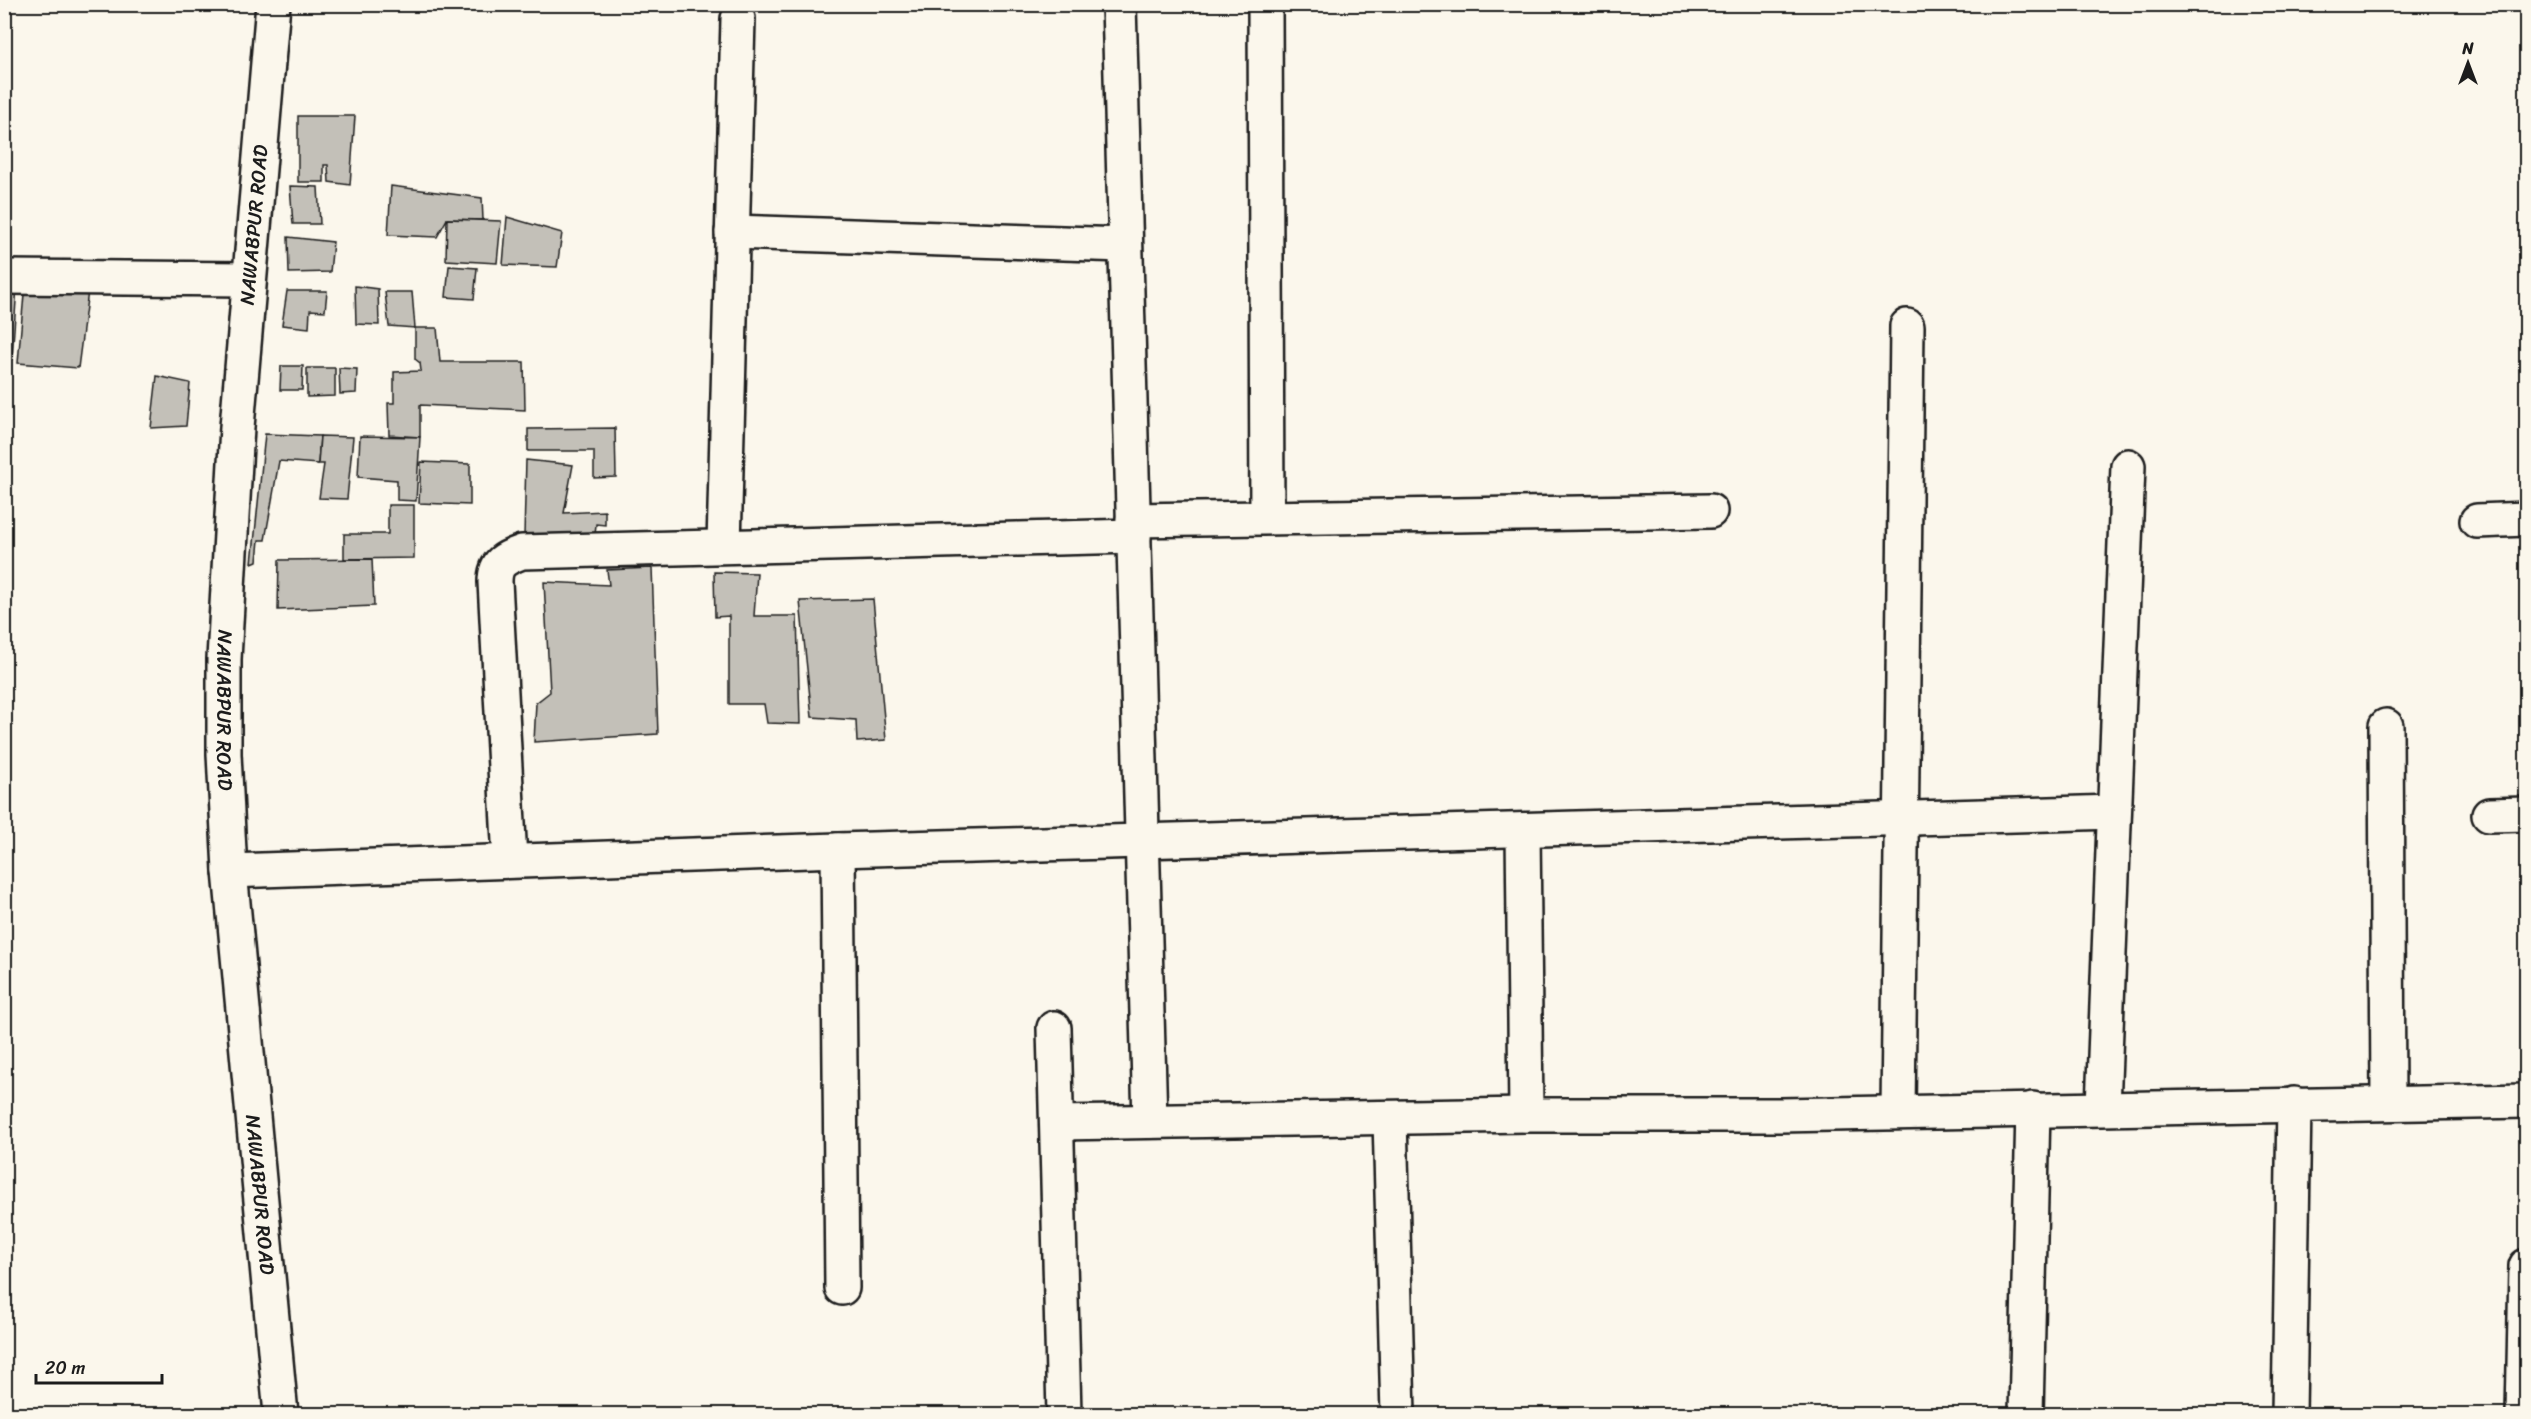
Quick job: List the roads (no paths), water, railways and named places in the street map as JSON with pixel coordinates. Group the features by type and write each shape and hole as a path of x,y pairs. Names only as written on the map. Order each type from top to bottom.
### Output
{"street":[{"name":"NAWABPUR ROAD","path":"273,4 237,427 224,659 224,754 230,871 281,1414"},
{"path":"1119,4 1150,1121"},
{"path":"1265,4 1267,518"},
{"path":"724,545 738,19"},
{"path":"732,232 1125,245"},
{"path":"4,277 249,279"},
{"path":"1898,1112 1907,326"},
{"path":"2103,1107 2128,466"},
{"path":"510,860 495,570 504,558 522,552 1134,528 1267,518 1710,511"},
{"path":"2477,521 2526,519"},
{"path":"2386,726 2388,1102"},
{"path":"230,871 510,860 2114,812"},
{"path":"2489,815 2526,814"},
{"path":"1523,830 1526,1115"},
{"path":"838,850 842,1288"},
{"path":"1054,1028 1064,1414"},
{"path":"1058,1123 1526,1115 1780,1115 2103,1107 2526,1101"},
{"path":"2289,1414 2294,1104"},
{"path":"2026,1414 2033,1109"},
{"path":"1390,1119 1398,1414"},
{"path":"2523,1414 2526,1266"}]}
